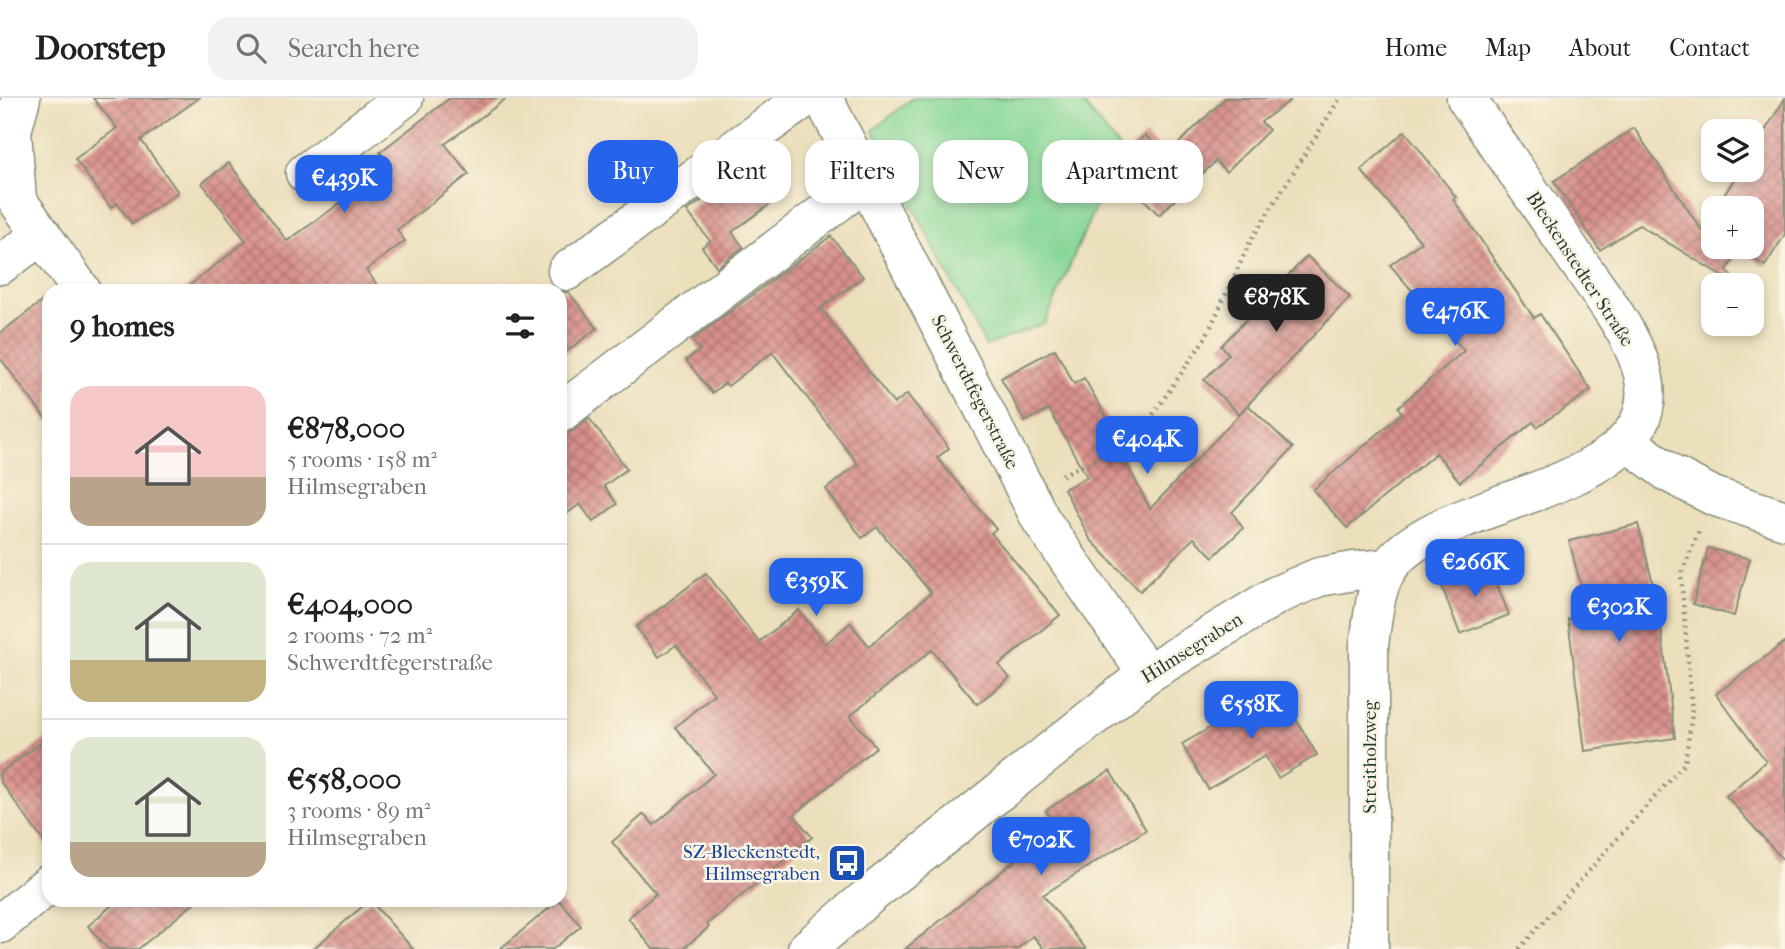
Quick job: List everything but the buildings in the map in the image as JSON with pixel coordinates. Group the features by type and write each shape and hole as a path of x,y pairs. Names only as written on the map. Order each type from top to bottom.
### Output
{"street":[{"path":"305,173 404,98"},
{"path":"567,271 805,98"},
{"name":"Schwerdtfegerstraße","path":"823,98 845,140"},
{"name":"Bleckenstedter Straße","path":"1466,98 1610,308 1632,346 1640,365 1645,407 1626,441"},
{"path":"11,117 17,200 76,284"},
{"path":"567,408 837,203"},
{"name":"Schwerdtfegerstraße","path":"877,203 1041,520 1147,674"},
{"path":"0,265 42,235"},
{"path":"1388,568 1405,550 1435,529 1571,477 1607,458 1626,441 1669,473 1713,496 1785,520"},
{"name":"Hilmsegraben","path":"807,949 870,895 1147,674 1277,595 1320,577 1354,570 1388,568"},
{"name":"Streitholzweg","path":"1369,949 1369,644 1376,598 1388,568"},
{"path":"0,924 42,890"}],"path":[{"path":"1027,493 1137,438 1206,337 1251,240 1340,98"},
{"path":"1519,949 1685,763 1692,713 1681,575 1713,496"}],"green space":[{"path":"913,98 1079,98 1113,140 1042,140 1042,203 1097,203 1045,323 986,346 911,203 919,203 919,140 878,140 873,130"}],"place":[{"name":"SZ-Bleckenstedt, Hilmsegraben","path":"847,863"}]}
